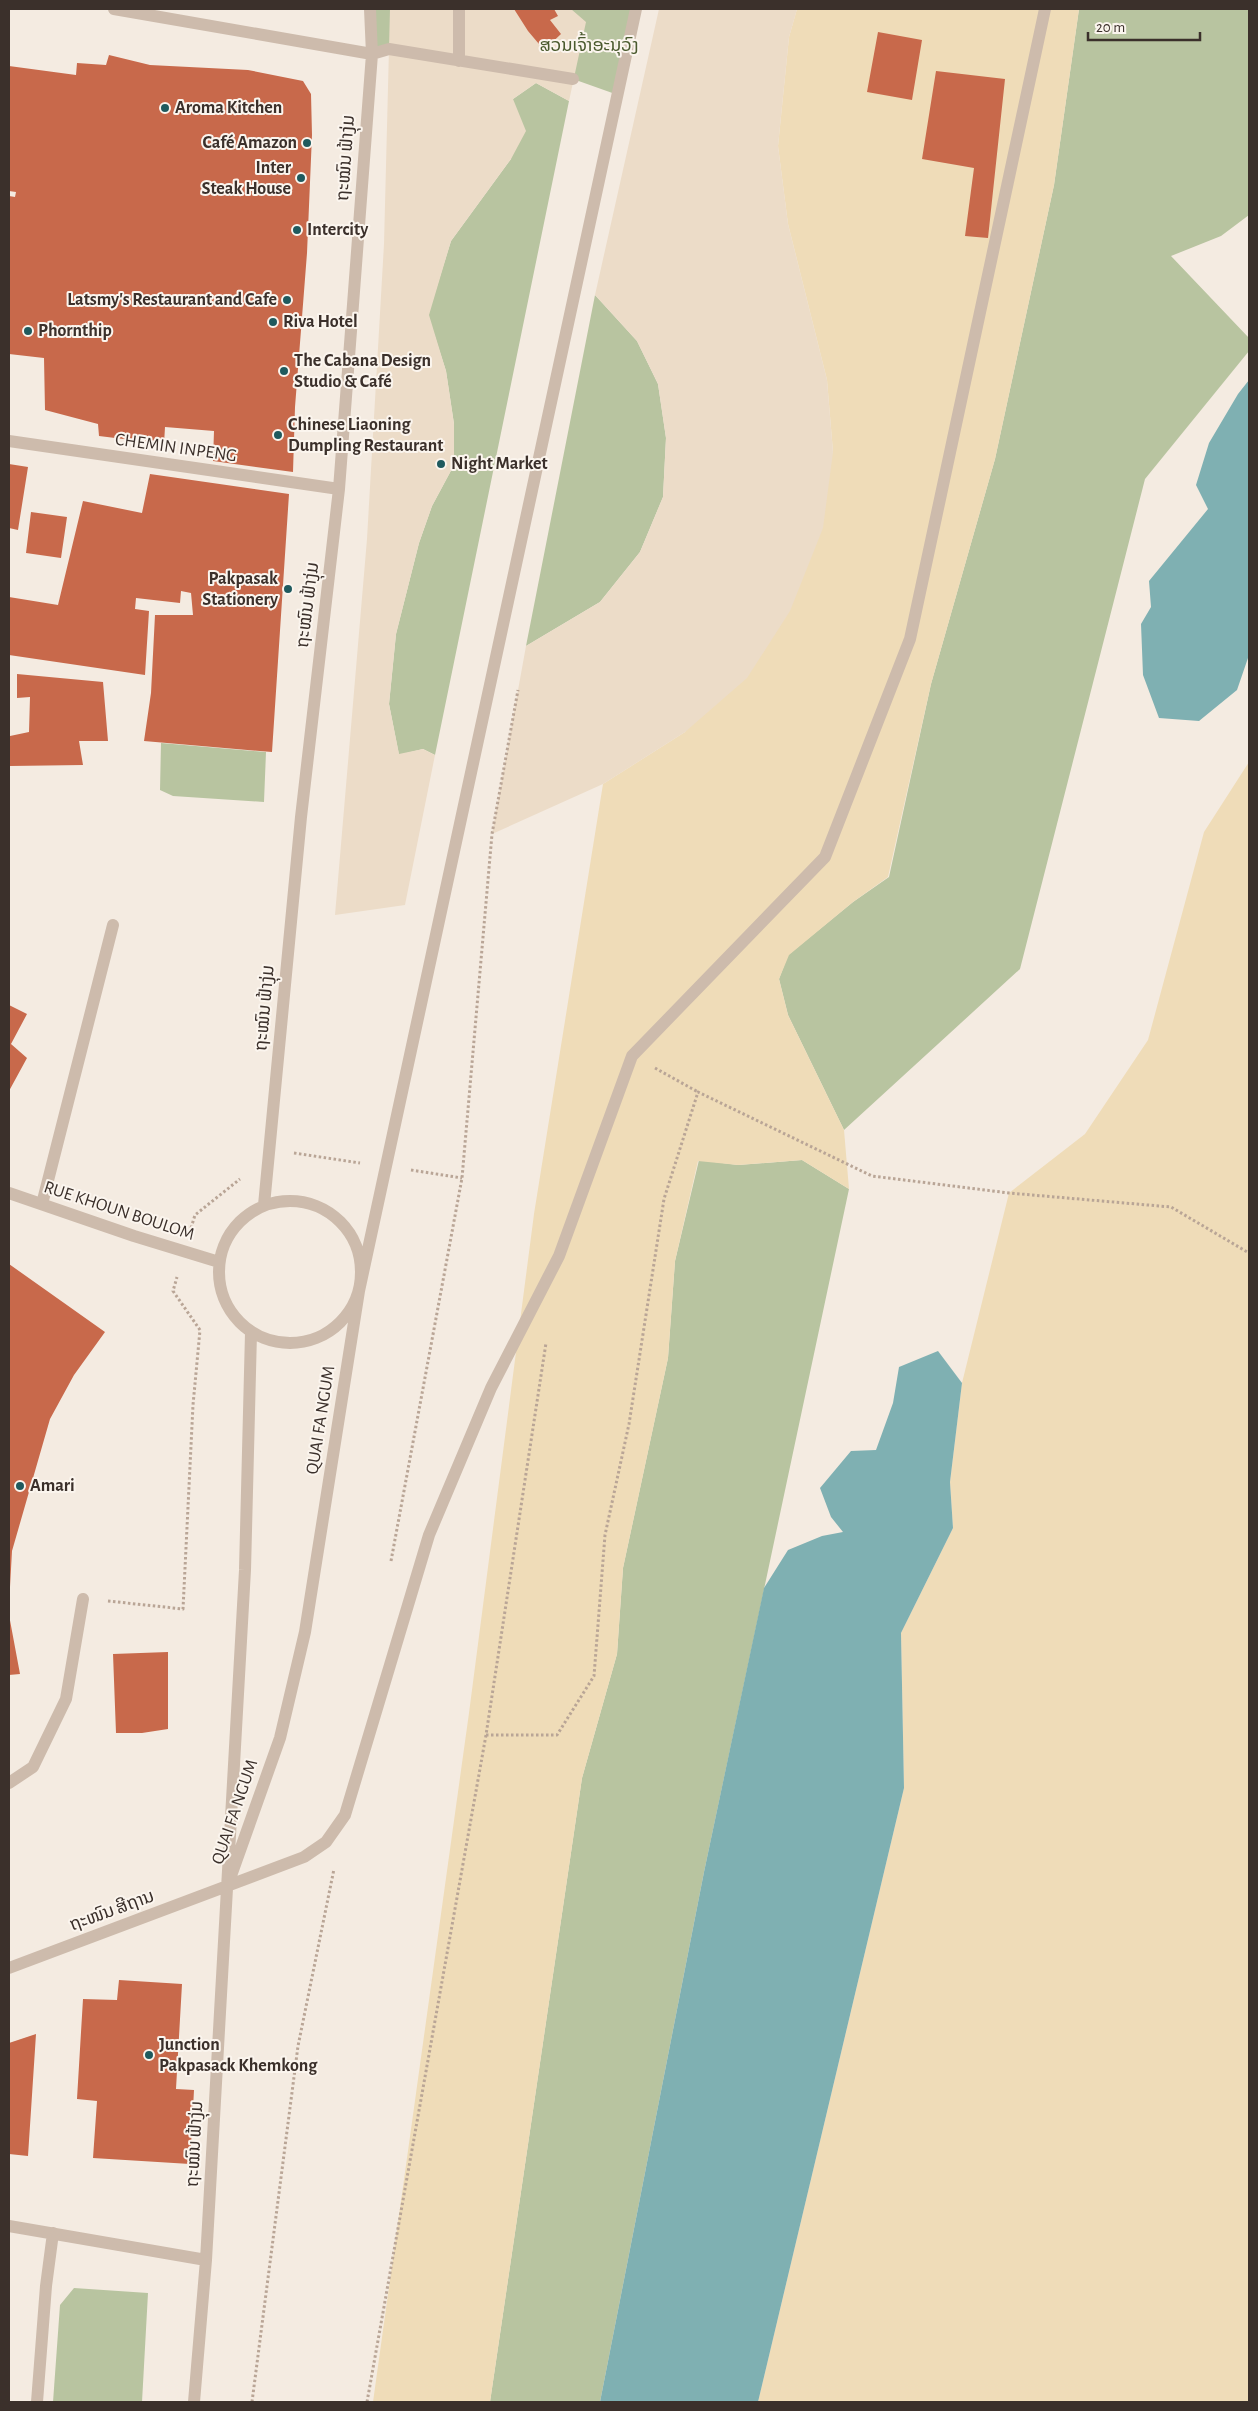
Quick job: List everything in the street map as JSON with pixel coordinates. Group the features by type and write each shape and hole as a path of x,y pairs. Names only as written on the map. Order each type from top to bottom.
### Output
{"street":[{"path":"114,9 372,54 389,49 573,79"},
{"name":"ຖະໝົນ ຟ້າງຸ່ມ","path":"264,1205 301,817 339,489 372,54 370,9"},
{"path":"459,9 459,61"},
{"path":"360,1291 361,1259 348,1230 325,1209 295,1200 264,1205 247,1214 233,1227 224,1244 219,1262 219,1282 224,1302 236,1319 251,1333 271,1342 294,1345 316,1340 335,1328 350,1311 360,1291 636,9"},
{"path":"632,1056 825,857 910,639 1046,9"},
{"name":"CHEMIN INPENG","path":"9,442 339,489"},
{"path":"42,1204 113,925"},
{"name":"ຖະໜົນ ສີຖານ","path":"9,1968 304,1857 326,1842 344,1815 429,1535 492,1388 559,1256 632,1056"},
{"name":"RUE KHOUN BOULOM","path":"9,1193 219,1262"},
{"name":"QUAI FA NGUM","path":"227,1887 280,1738 305,1632 360,1291"},
{"name":"QUAI FA NGUM","path":"227,1887 245,1570 251,1333"},
{"path":"9,1784 33,1766 66,1699 83,1599"},
{"name":"ຖະໝົນ ຟ້າງຸ່ມ","path":"194,2402 206,2260 227,1887"},
{"path":"9,2226 206,2260"},
{"path":"37,2402 46,2286 53,2233"}],"path":[{"path":"391,1563 462,1178 492,834 520,684"},
{"path":"632,1056 698,1092 872,1176 1009,1194 1171,1207 1249,1253"},
{"path":"486,1734 557,1735 594,1676 606,1535 629,1424 664,1199 698,1092"},
{"path":"367,2402 486,1734 547,1334"},
{"path":"252,2402 298,2046 335,1864"}],"green space":[{"name":"ສວນເຈົ້າອະນຸວົງ","path":"373,9 636,9 618,95 573,79 389,49 372,54"},
{"path":"1079,9 1249,9 1249,215 1221,236 1171,256 1249,338 1249,351 1145,479 1020,969 844,1130 788,1015 779,979 788,955 853,902 889,877 931,684 995,459 1054,185"},
{"path":"536,83 569,101 435,755 423,749 399,755 389,704 396,634 419,543 432,506 454,465 454,424 446,371 428,315 451,241 511,159 513,99"},
{"path":"595,295 637,341 658,384 666,438 663,497 640,552 600,602 526,646"},
{"path":"161,743 266,752 264,802 173,796 160,790"},
{"path":"699,1160 738,1165 802,1160 849,1189 704,1872 600,2402 490,2402 582,1778 617,1654 623,1568 668,1358 675,1261"},
{"path":"74,2288 148,2293 142,2402 53,2402 60,2305"}],"sand":[{"path":"797,9 1079,9 1054,185 995,459 931,684 888,877 853,902 789,955 779,979 788,1015 844,1130 849,1189 802,1160 738,1165 698,1161 675,1261 668,1358 623,1568 617,1654 582,1778 490,2402 373,2402 469,1713 534,1214 603,784 685,732 833,452 827,380 788,224 778,146 789,37"},
{"path":"1249,762 1249,2402 758,2402 904,1788 901,1633 953,1528 950,1482 962,1383 1009,1193 1085,1134 1148,1040 1204,832"}],"shaded area":[{"path":"390,9 571,9 586,22 569,101 536,83 513,99 526,131 511,159 451,241 429,315 446,371 454,424 454,465 432,506 419,543 396,634 389,704 399,754 423,749 435,755 405,905 335,915 367,539 384,244"},
{"path":"659,9 797,9 789,37 778,146 788,224 827,380 833,452 823,528 790,611 747,678 685,732 603,784 492,834 526,646 600,602 640,552 663,497 666,438 658,384 637,341 595,295"}],"water":[{"path":"1249,380 1249,655 1237,690 1199,721 1159,718 1143,675 1141,624 1151,607 1149,581 1208,509 1196,485 1209,443 1238,394"},
{"path":"938,1351 962,1383 950,1482 953,1528 901,1633 904,1788 758,2402 600,2402 704,1872 764,1588 788,1550 822,1536 843,1532 831,1517 820,1488 851,1451 876,1450 893,1403 899,1367"}],"building":[{"path":"514,9 554,9 558,16 550,20 561,34 544,50 528,31"},
{"path":"878,32 922,40 912,100 867,92"},
{"path":"109,55 150,65 248,70 303,81 311,94 312,135 307,253 295,407 293,472 213,461 214,431 165,427 164,444 99,436 98,424 45,410 44,358 9,354 9,196 15,197 16,192 9,191 9,66 76,75 77,63 106,65"},
{"path":"936,71 1005,79 988,238 965,236 974,168 922,159"},
{"path":"9,464 28,467 18,530 9,528"},
{"path":"150,474 289,494 272,752 144,741 151,693 155,615 193,615 191,593 181,591 180,603 136,598 135,609 149,611 145,675 9,655 9,597 58,605 83,501 142,513"},
{"path":"31,512 67,517 61,558 26,553"},
{"path":"17,674 103,682 108,741 79,741 83,765 10,766 10,736 29,732 30,697 17,698"},
{"path":"9,1005 27,1014 11,1044 27,1058 9,1091"},
{"name":"Amari","path":"9,1264 105,1332 74,1375 50,1419 12,1551 10,1587"},
{"path":"9,1615 20,1674 9,1675"},
{"path":"168,1652 168,1729 142,1733 116,1733 113,1654"},
{"path":"119,1980 182,1984 176,2089 194,2090 190,2164 93,2158 97,2101 77,2099 83,1999 117,2000"},
{"path":"36,2034 28,2156 9,2154 9,2043"}],"place":[{"name":"Aroma Kitchen","path":"165,108"},
{"name":"Café Amazon","path":"307,143"},
{"name":"Inter Steak House","path":"301,178"},
{"name":"Intercity","path":"297,230"},
{"name":"Latsmy's Restaurant and Cafe","path":"287,300"},
{"name":"Riva Hotel","path":"273,322"},
{"name":"Phornthip","path":"28,331"},
{"name":"The Cabana Design Studio & Café","path":"284,371"},
{"name":"Chinese Liaoning Dumpling Restaurant","path":"278,435"},
{"name":"Night Market","path":"441,464"},
{"name":"Pakpasak Stationery","path":"288,589"},
{"name":"Amari","path":"20,1486"},
{"name":"Junction Pakpasack Khemkong","path":"149,2055"}]}
